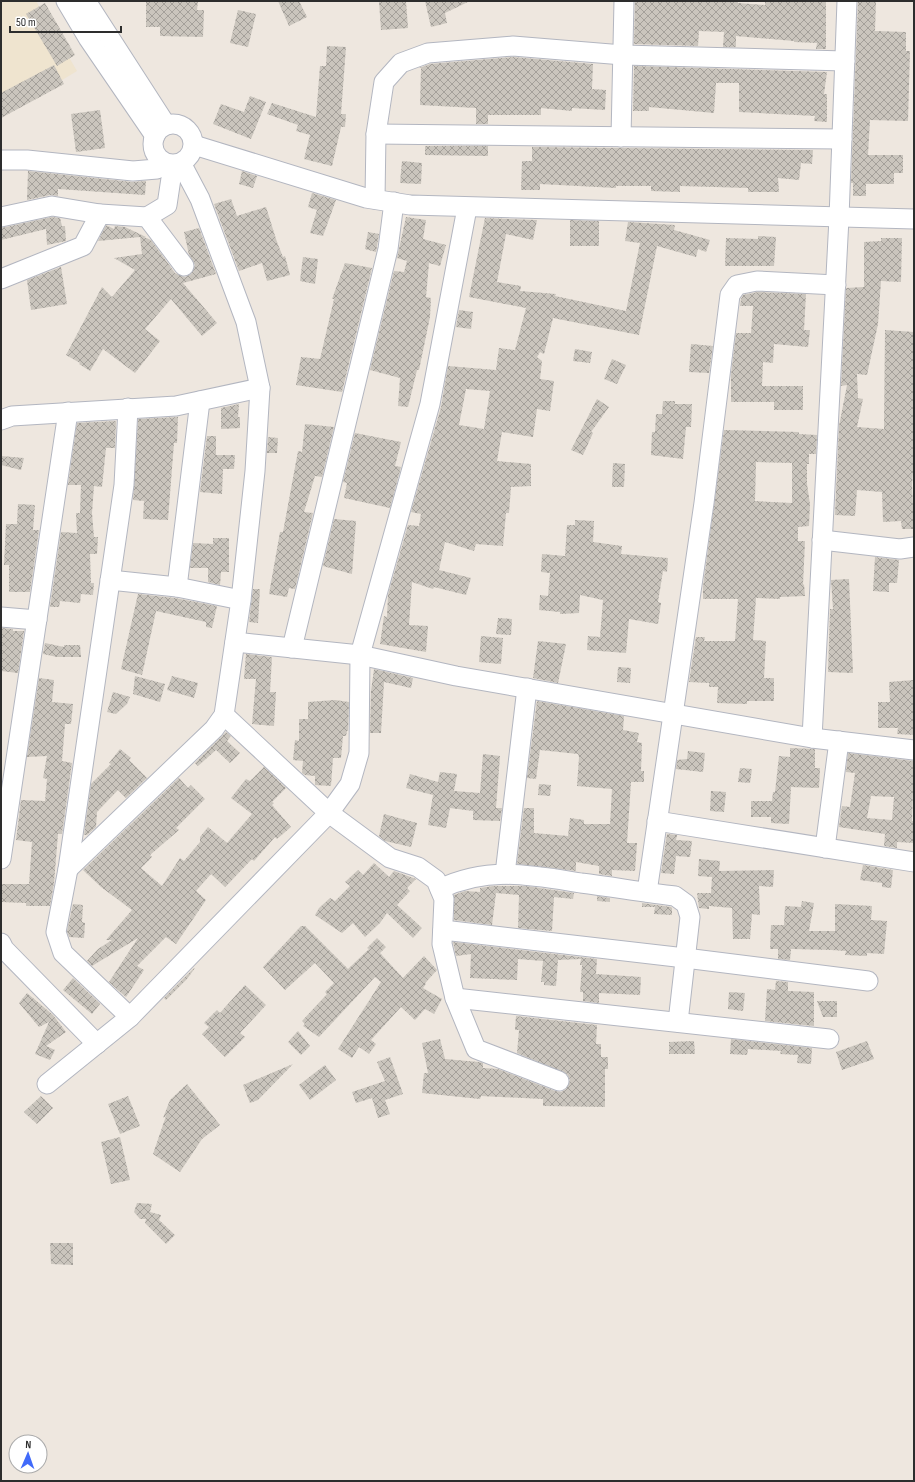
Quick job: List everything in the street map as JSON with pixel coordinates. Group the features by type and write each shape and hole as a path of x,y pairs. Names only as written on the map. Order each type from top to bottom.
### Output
{"street":[{"path":"66,1 88,38 160,131"},
{"path":"86,1 160,131"},
{"path":"621,137 624,1"},
{"path":"812,738 836,285 847,1"},
{"path":"375,199 376,134 384,82 401,63 428,53 513,46 623,55 845,61"},
{"path":"1,160 27,160 133,171 156,169 173,164 188,159 194,145 188,130 174,124 160,131 153,144 154,152 159,158 173,164 200,199 246,322 260,388 255,471 241,600 224,715 214,729 68,869"},
{"path":"376,134 842,140"},
{"path":"194,145 366,198 394,202 467,208 914,219"},
{"path":"1,217 52,206 100,214 148,217 167,205 173,164"},
{"path":"292,648 388,249 394,202"},
{"path":"48,1084 130,1018 329,813 350,784 359,753 360,656 430,404 467,208"},
{"path":"1,279 83,246 100,214"},
{"path":"148,217 184,266"},
{"path":"646,892 722,372 730,295 738,285 757,280 836,285"},
{"path":"1,420 12,416 176,406 260,388"},
{"path":"177,587 200,401"},
{"path":"128,408 124,485 68,869 56,932 63,953 130,1018"},
{"path":"1,859 68,412"},
{"path":"822,540 900,549 914,547"},
{"path":"110,580 177,587 241,600"},
{"path":"1,617 37,620"},
{"path":"235,642 360,656 456,676 812,738 914,750"},
{"path":"505,874 527,688"},
{"path":"224,715 329,813 390,858 418,867 436,880 444,899 442,944 455,998 476,1049 559,1081"},
{"path":"825,848 839,741"},
{"path":"657,821 914,862"},
{"path":"440,888 457,881 479,876 518,874 674,896 686,904 690,917 678,1022"},
{"path":"443,930 868,981"},
{"path":"1,943 4,949 97,1044"},
{"path":"455,998 829,1039"}],"shaded area":[{"path":"1,1 36,1 77,71 1,117"}],"building":[{"path":"146,1 198,1 197,10 204,10 203,37 160,36 160,27 146,27"},
{"path":"278,1 299,1 307,17 289,26"},
{"path":"379,1 406,1 408,28 381,30"},
{"path":"425,1 470,1 445,13 447,23 431,27"},
{"path":"635,1 738,1 738,3 765,5 765,1 826,1 826,49 816,49 817,43 736,36 736,47 723,47 724,32 699,31 698,46 634,44"},
{"path":"858,1 876,1 875,31 906,32 906,51 910,51 908,121 870,120 868,155 903,155 903,173 894,173 894,184 866,184 866,196 853,196 853,183 851,183"},
{"path":"45,3 75,55 57,66 26,14"},
{"path":"238,10 256,14 248,47 230,43"},
{"path":"327,46 346,47 341,114 346,114 345,127 341,127 332,166 304,159 310,135 296,131 298,125 267,114 272,103 316,117 320,66 326,66"},
{"path":"513,57 593,64 592,89 606,90 605,110 572,108 572,111 541,108 541,115 488,115 488,124 476,124 476,108 420,105 421,68 419,68 430,64"},
{"path":"54,65 64,84 1,118 1,93"},
{"path":"634,66 827,72 824,94 827,94 827,122 814,121 815,116 739,112 739,83 716,83 714,113 649,107 649,111 633,111"},
{"path":"250,96 266,102 251,139 213,124 221,104 244,112"},
{"path":"100,110 105,148 76,152 71,114"},
{"path":"425,146 488,146 488,156 425,155"},
{"path":"532,147 813,150 812,164 801,163 799,180 778,178 779,192 748,192 748,188 680,186 680,192 651,191 651,186 616,186 616,188 540,184 540,190 521,190 522,161 532,161"},
{"path":"402,161 422,163 421,184 400,183"},
{"path":"28,171 132,182 146,181 145,195 58,189 58,196 50,195 27,200"},
{"path":"242,171 257,176 253,188 239,184"},
{"path":"312,193 336,200 323,236 310,233 317,210 308,207"},
{"path":"231,199 237,216 266,207 277,242 283,257 285,256 290,275 267,281 262,263 239,271 214,204"},
{"path":"52,217 60,218 62,226 65,226 66,241 47,245 46,229 1,240 1,228"},
{"path":"406,217 426,220 423,239 446,245 440,266 429,263 426,297 431,298 430,317 419,370 417,370 408,407 398,406 400,378 370,370 394,271 404,272 407,261 397,258"},
{"path":"485,218 537,220 533,240 506,234 497,282 521,286 520,291 556,294 555,296 626,311 640,243 625,241 628,222 675,225 674,230 710,240 706,252 698,249 696,257 657,246 639,335 553,318 544,354 540,352 537,357 542,361 540,379 554,381 550,411 537,409 533,437 502,432 497,461 531,464 531,486 511,487 509,513 506,513 503,546 476,544 474,551 445,542 439,570 471,578 466,595 434,587 433,589 412,582 409,625 428,626 426,652 380,644 384,616 387,617 388,595 408,525 419,526 421,514 411,512 441,407 448,366 496,370 499,348 515,350 526,308 469,297","holes":["466,389 490,391 484,429 459,425"]},
{"path":"570,220 599,221 599,246 570,246"},
{"path":"106,225 114,229 115,226 125,227 151,240 175,273 185,277 191,274 195,265 189,255 184,232 199,228 216,274 183,283 217,323 202,336 171,299 145,329 160,341 135,373 103,349 90,371 66,355 102,287 112,297 135,270 114,258 142,254 140,237 98,241"},
{"path":"368,232 379,234 376,252 365,249"},
{"path":"758,236 776,237 774,266 725,266 726,238 758,239"},
{"path":"881,238 902,238 901,282 881,281 878,324 867,375 857,374 858,398 863,399 857,427 884,429 885,330 914,332 914,458 912,485 914,529 902,529 901,521 883,522 882,492 857,490 855,516 835,515 839,426 847,385 841,386 846,288 864,287 864,242 881,241"},
{"path":"303,257 318,259 315,284 300,281"},
{"path":"345,263 372,268 342,392 296,385 301,357 320,359 334,299 332,299"},
{"path":"61,267 67,304 31,310 27,280"},
{"path":"758,292 806,294 804,330 810,330 808,347 774,344 773,363 763,362 762,386 803,386 803,410 774,410 774,402 731,402 731,375 736,333 751,333 753,306 740,306 741,299 743,295"},
{"path":"459,310 473,312 471,329 456,327"},
{"path":"691,344 713,346 709,373 689,372"},
{"path":"575,349 592,352 590,363 573,361"},
{"path":"612,359 626,365 617,384 604,379"},
{"path":"597,399 609,407 591,432 593,433 583,455 571,450"},
{"path":"663,401 675,401 675,404 692,404 691,427 686,427 683,459 651,455 652,432 655,432 656,414 662,414"},
{"path":"239,404 238,417 240,417 240,428 221,429 221,408"},
{"path":"178,417 177,443 174,443 168,520 143,519 144,501 133,500 138,419"},
{"path":"116,421 115,448 106,448 102,487 94,486 92,513 94,537 98,537 97,554 90,554 91,583 94,583 93,595 81,594 80,603 60,601 59,607 50,607 61,532 77,533 76,513 80,513 81,485 68,485 77,423"},
{"path":"305,424 334,427 322,477 315,476 304,512 313,513 295,589 289,588 287,597 269,594 280,532 283,532 298,451 302,452"},
{"path":"724,430 799,432 799,434 817,435 816,454 809,454 809,464 807,464 807,484 810,504 809,526 798,527 798,541 805,541 803,585 804,584 805,596 780,597 780,599 756,598 753,640 766,641 764,678 774,678 774,701 747,701 747,704 717,703 718,687 709,687 709,683 689,682 696,637 705,637 704,641 735,641 738,599 703,599 703,587","holes":["756,462 792,463 792,503 755,501"]},
{"path":"355,433 401,442 395,466 401,467 390,508 344,498 347,483 343,482"},
{"path":"207,436 216,436 216,455 235,455 234,469 223,469 222,494 200,492"},
{"path":"268,437 278,438 277,453 267,453"},
{"path":"1,456 24,458 21,470 1,465"},
{"path":"613,463 625,464 624,487 612,487"},
{"path":"18,504 35,505 33,530 39,530 30,592 9,592 9,565 4,565 6,524 17,524"},
{"path":"334,519 356,521 352,574 323,566"},
{"path":"575,520 594,521 593,542 622,546 621,554 668,558 667,572 663,571 658,602 661,603 658,624 629,619 626,653 587,650 588,636 600,637 603,600 580,595 579,613 560,614 560,612 539,610 540,595 548,596 550,573 541,572 542,554 565,556 567,525 575,525"},
{"path":"213,538 229,538 229,572 221,572 220,585 208,582 208,568 190,568 193,543 213,544"},
{"path":"875,557 899,560 897,583 889,583 889,592 873,591"},
{"path":"849,579 853,673 828,672 830,609 833,609 831,580"},
{"path":"253,589 260,589 258,623 249,622"},
{"path":"138,594 175,598 217,606 212,628 206,627 206,622 156,611 142,675 121,669"},
{"path":"498,618 512,619 511,635 496,634"},
{"path":"1,628 13,629 13,631 24,631 18,673 1,671"},
{"path":"481,636 503,638 501,664 479,662"},
{"path":"538,641 566,644 558,683 533,678"},
{"path":"45,643 64,647 64,645 80,645 81,657 57,657 43,654"},
{"path":"246,654 272,657 270,692 276,692 274,726 252,724 256,679 244,679"},
{"path":"618,667 631,668 630,683 617,682"},
{"path":"374,669 413,678 411,688 384,682 381,733 370,733 371,691"},
{"path":"135,676 165,684 160,702 133,694"},
{"path":"172,676 198,683 194,698 167,690"},
{"path":"39,678 54,680 52,702 73,704 71,724 65,724 62,761 72,763 62,834 58,834 54,883 50,906 26,906 26,903 1,902 1,884 29,884 32,842 16,840 21,800 45,801 47,779 43,778 47,756 27,757"},
{"path":"914,680 914,735 897,734 898,728 878,728 878,702 890,702 889,682"},
{"path":"113,692 130,697 127,704 116,714 107,712"},
{"path":"335,700 349,702 348,731 346,736 343,736 341,758 333,758 331,786 315,785 315,776 305,775 302,773 303,761 293,760 295,740 299,741 299,719 308,719 308,702"},
{"path":"537,701 624,716 623,730 639,733 637,742 642,743 641,771 644,771 644,782 631,782 627,843 637,843 635,871 612,870 612,876 599,874 599,866 576,862 576,871 517,864 524,808 534,808 534,833 568,836 570,818 584,820 584,824 610,824 612,789 577,786 578,754 540,750 536,779 527,778"},
{"path":"226,732 231,736 227,741 240,753 230,763 216,750 198,766 195,763"},
{"path":"790,748 815,749 815,768 820,768 819,788 791,787 789,824 771,823 771,817 751,817 751,801 772,801 773,792 775,792 779,756 790,757"},
{"path":"120,749 131,758 129,760 147,778 126,798 118,790 97,812 96,827 87,835 84,835 91,784 111,764 109,763"},
{"path":"688,751 705,753 703,772 676,769 677,760 687,759"},
{"path":"848,753 914,761 912,821 914,821 914,843 897,842 897,848 884,846 885,834 839,827 842,806 850,807 855,773 846,772","holes":["871,796 894,797 892,820 867,818"]},
{"path":"483,754 500,756 496,808 502,808 500,821 473,820 473,811 450,808 446,828 428,825 433,795 406,788 410,774 438,782 440,772 457,774 454,791 480,793"},
{"path":"264,767 286,788 272,802 274,803 272,805 291,827 277,839 275,837 254,861 252,859 225,887 211,874 196,891 206,900 176,944 166,937 137,966 144,970 126,997 109,982 138,938 92,966 87,961 98,949 112,940 106,940 132,910 101,887 83,870 179,778 188,788 191,785 205,799 176,828 179,830 150,855 152,857 141,868 162,886 180,858 184,861 200,842 200,837 208,827 227,843 252,814 231,798 246,779 250,781"},
{"path":"740,768 752,769 750,783 738,782"},
{"path":"539,784 551,785 550,796 538,795"},
{"path":"711,791 726,792 724,812 710,811"},
{"path":"384,814 417,823 411,847 385,841 379,836"},
{"path":"667,834 677,835 676,840 692,841 690,857 676,856 674,874 661,873"},
{"path":"699,859 720,861 719,871 774,870 773,887 759,886 760,915 752,914 750,939 733,939 732,908 709,906 709,909 699,908 697,893 711,893 712,877 698,876"},
{"path":"374,863 389,877 394,871 416,879 407,888 410,891 397,905 422,928 413,938 387,913 380,923 365,937 353,923 342,933 315,915 319,908 330,898 335,901 350,886 345,882 358,870 363,875"},
{"path":"863,865 893,870 891,888 882,887 882,883 860,880"},
{"path":"493,886 526,886 574,893 573,899 554,897 552,931 518,928 519,895 496,893 492,925 454,920 454,895 465,891 480,892 480,888"},
{"path":"597,896 610,898 610,902 597,901"},
{"path":"802,901 814,903 809,931 835,931 835,904 872,906 871,920 887,921 884,954 867,953 867,956 845,955 846,951 791,949 790,960 778,959 778,949 770,949 771,925 784,925 785,906 801,907"},
{"path":"642,903 671,907 672,915 654,914 655,907 642,907"},
{"path":"73,904 83,905 82,922 85,923 84,938 69,937 67,931"},
{"path":"301,926 305,926 348,969 369,949 367,948 377,938 386,947 380,953 403,978 424,956 437,970 425,983 426,984 423,988 442,999 434,1014 425,1009 415,1020 401,1007 371,1040 376,1044 369,1054 359,1047 352,1058 338,1049 381,982 375,977 319,1037 303,1026 305,1024 302,1021 327,994 325,992 334,983 315,963 285,990 263,967"},
{"path":"453,942 597,959 596,974 641,977 640,995 599,993 599,1003 583,1001 583,992 580,992 581,959 558,960 556,986 544,985 544,982 541,982 543,961 518,959 517,980 470,978 471,954 456,956"},
{"path":"195,968 187,979 166,1000 164,998"},
{"path":"73,978 100,1004 92,1014 63,990"},
{"path":"776,981 788,982 788,991 814,992 814,1026 765,1021 767,989 775,990"},
{"path":"245,985 266,1005 240,1033 245,1037 225,1057 202,1034 209,1027 204,1023 217,1010 220,1013"},
{"path":"729,992 745,993 743,1011 728,1009"},
{"path":"27,993 53,1015 66,1032 46,1046 55,1050 50,1060 35,1054 49,1022 39,1027 19,1003"},
{"path":"817,1001 837,1001 837,1017 823,1017"},
{"path":"516,1016 597,1025 596,1044 601,1044 601,1057 608,1057 608,1069 605,1069 605,1107 543,1106 543,1099 481,1096 480,1099 422,1093 424,1073 428,1073 422,1043 440,1039 445,1059 479,1062 483,1063 483,1068 498,1069 555,1091 561,1092 566,1089 570,1080 567,1074 517,1053 519,1030 515,1030"},
{"path":"298,1031 310,1046 301,1055 288,1042"},
{"path":"731,1039 812,1048 811,1064 797,1063 798,1055 780,1054 781,1051 748,1049 747,1055 730,1054"},
{"path":"694,1041 695,1054 669,1054 669,1042"},
{"path":"867,1041 874,1059 842,1070 836,1052"},
{"path":"390,1057 403,1094 385,1100 390,1114 378,1118 372,1098 356,1103 352,1092 385,1081 377,1062"},
{"path":"293,1064 258,1100 250,1103 243,1085"},
{"path":"325,1065 336,1080 310,1100 299,1085"},
{"path":"187,1084 220,1125 202,1139 180,1172 153,1154 166,1116 163,1118 170,1100"},
{"path":"41,1096 53,1108 37,1124 24,1112"},
{"path":"128,1096 140,1126 120,1134 108,1104"},
{"path":"120,1137 130,1180 111,1184 101,1142"},
{"path":"137,1203 152,1204 150,1212 161,1215 159,1220 175,1235 166,1244 145,1223 146,1219 140,1219 134,1212"},
{"path":"50,1243 73,1243 73,1265 51,1264"}]}
